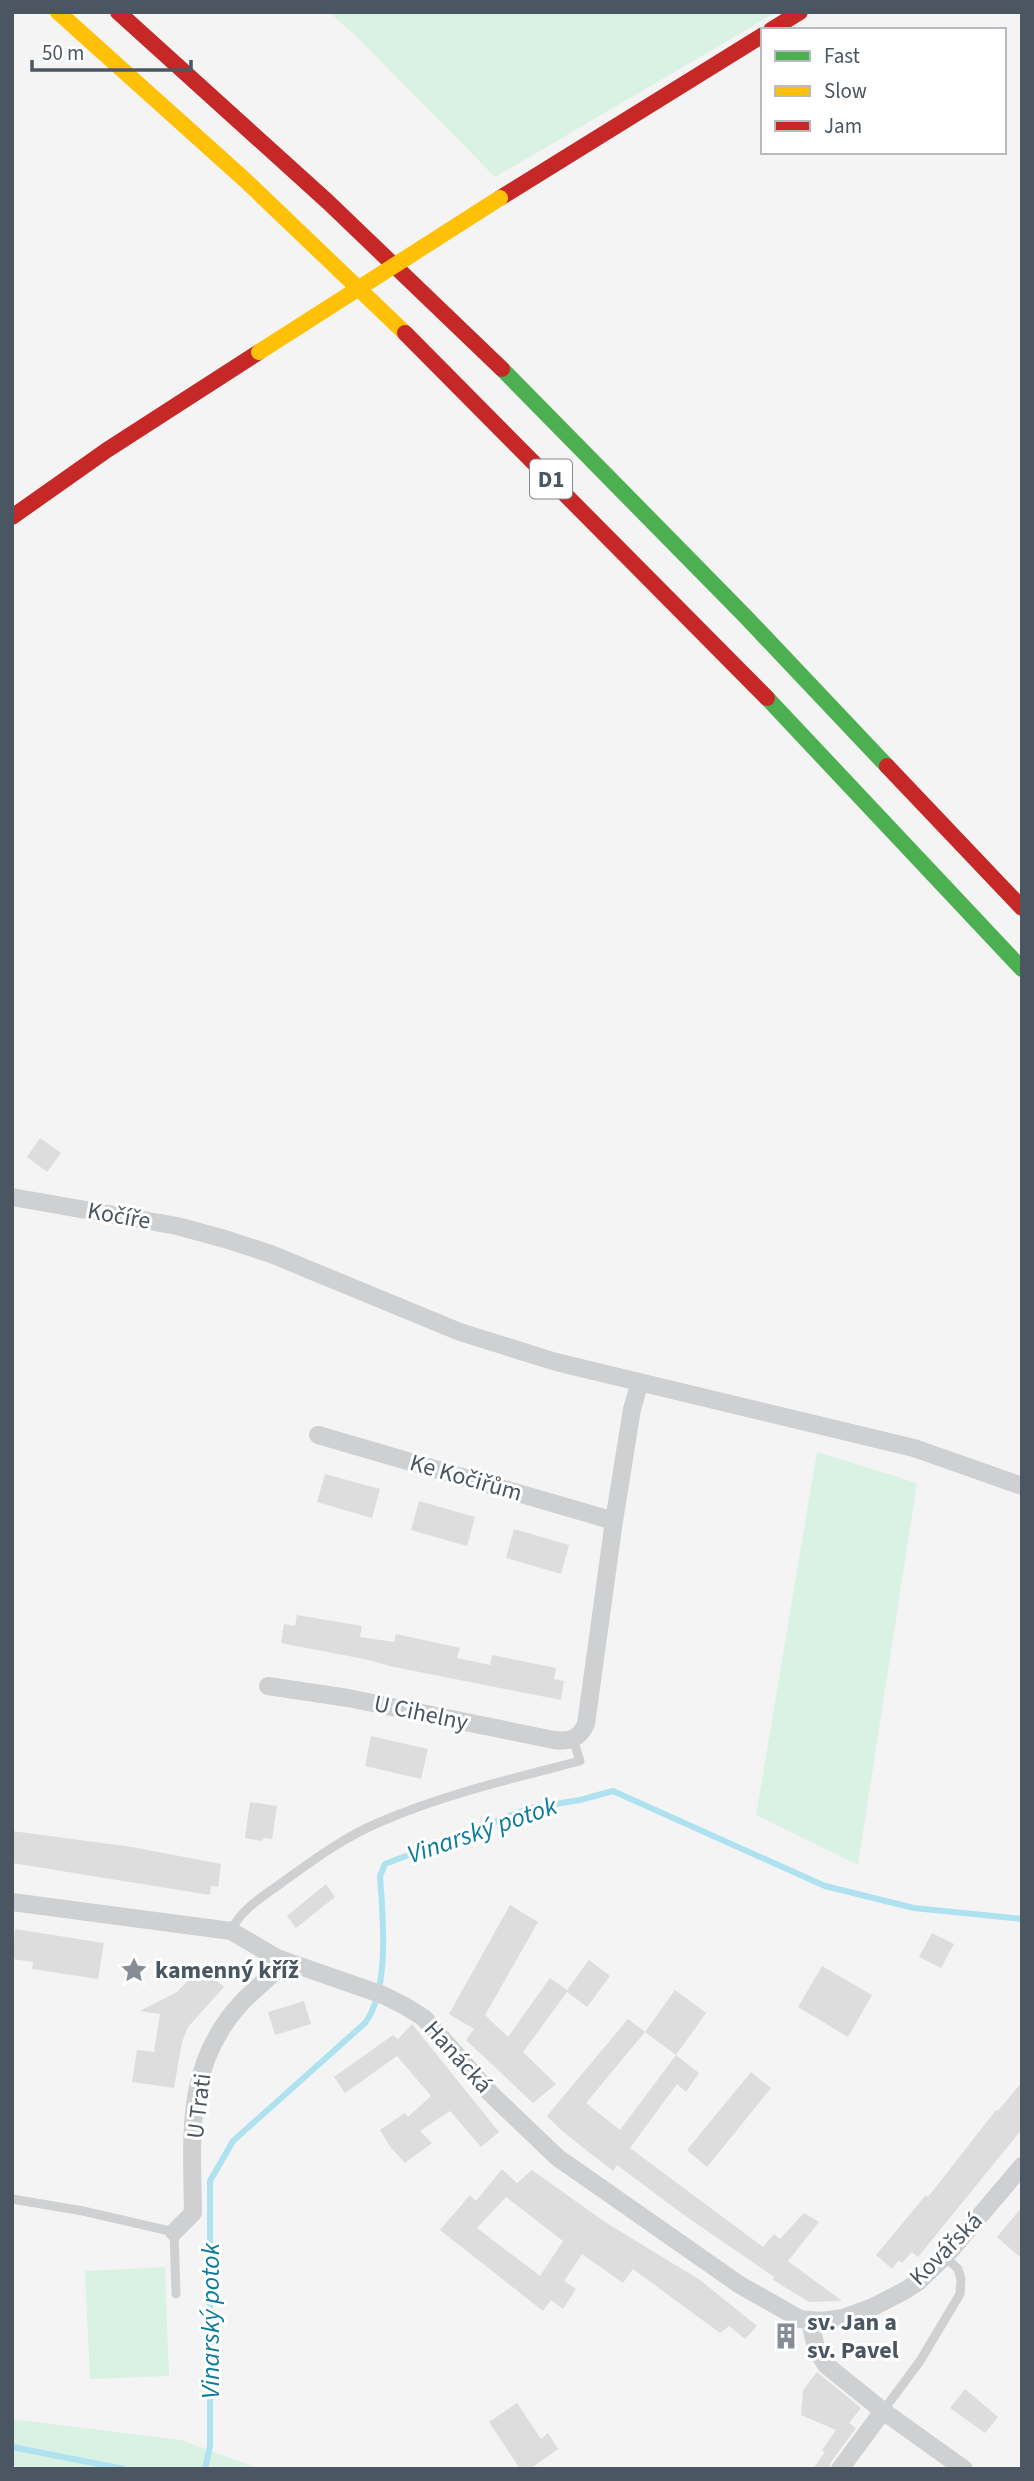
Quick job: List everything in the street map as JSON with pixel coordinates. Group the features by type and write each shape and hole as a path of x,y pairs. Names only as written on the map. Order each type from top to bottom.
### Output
{"main road":[{"name":"D1","path":"58,12 302,232 486,414 741,670 1022,969"},
{"name":"D1","path":"118,12 328,202 508,374 754,626 1022,908"},
{"path":"774,28 800,12"},
{"path":"12,517 107,450 259,352 761,36"}],"street":[{"name":"Kočíře","path":"12,1196 177,1226 225,1238 271,1254 460,1332 556,1362 914,1448 1022,1486"},
{"path":"573,1740 581,1734 586,1724 614,1521 632,1409 640,1382"},
{"name":"Ke Kočiřům","path":"318,1435 614,1521"},
{"name":"U Cihelny","path":"268,1686 554,1740 573,1740"},
{"name":"Hanácká","path":"12,1902 231,1931 270,1955 376,1993 424,2018 497,2100 557,2157 740,2285 790,2314 810,2321"},
{"name":"U Trati","path":"174,2232 193,2213 195,2094 200,2073 213,2044 241,2003 286,1962"},
{"name":"Kovářská","path":"810,2321 843,2318 891,2299 918,2282 1022,2166"},
{"path":"810,2321 816,2348 826,2365 883,2411 964,2469"},
{"path":"840,2469 883,2411"}],"lane":[{"path":"231,1931 238,1919 258,1900 336,1845 379,1822 408,1811 580,1761 573,1740"},
{"path":"12,2199 83,2211 174,2232 176,2294"},
{"path":"883,2411 920,2361 960,2294 961,2279 958,2270 944,2256"}],"green space":[{"path":"329,12 777,12 495,177"},
{"path":"817,1452 917,1483 858,1865 756,1815"},
{"path":"165,2267 169,2376 90,2379 85,2271"},
{"path":"12,2419 181,2440 260,2469 12,2469"}],"building":[{"path":"40,1138 61,1153 47,1172 27,1157"},
{"path":"325,1474 380,1489 372,1518 317,1502"},
{"path":"419,1501 475,1517 467,1546 411,1530"},
{"path":"514,1529 569,1545 561,1574 506,1558"},
{"path":"297,1615 362,1626 360,1637 394,1642 396,1634 460,1648 457,1658 490,1665 492,1655 556,1668 554,1679 564,1681 561,1700 281,1643 284,1624 295,1626"},
{"path":"371,1736 428,1749 421,1779 365,1766"},
{"path":"250,1802 277,1806 272,1839 264,1838 261,1841 245,1838"},
{"path":"12,1831 132,1847 221,1864 218,1887 211,1886 210,1895 12,1863"},
{"path":"326,1884 335,1897 296,1928 287,1916"},
{"path":"510,1905 538,1922 485,2015 508,2037 550,1978 567,1990 589,1960 610,1976 587,2007 567,1992 523,2052 556,2084 533,2103 466,2040 474,2029 449,2014"},
{"path":"15,1929 104,1943 98,1979 32,1969 33,1962 12,1959"},
{"path":"932,1933 954,1944 941,1968 919,1957"},
{"path":"822,1966 872,1995 848,2037 798,2007"},
{"path":"195,1973 212,1976 224,1987 188,2027 182,2042 174,2088 132,2082 137,2050 154,2052 160,2014 140,2011 177,1992"},
{"path":"675,1990 706,2013 676,2055 645,2032"},
{"path":"304,2001 311,2024 275,2035 268,2012"},
{"path":"628,2019 645,2032 586,2103 620,2130 676,2055 699,2073 686,2092 677,2084 630,2148 763,2247 774,2234 780,2239 804,2213 819,2222 788,2261 842,2301 809,2302 773,2280 774,2277 617,2165 613,2171 547,2116"},
{"path":"412,2024 499,2132 481,2147 450,2111 420,2131 432,2143 405,2163 391,2148 380,2130 405,2113 408,2117 431,2096 397,2056 345,2093 334,2077 393,2035 398,2039"},
{"path":"751,2072 771,2088 707,2167 687,2150"},
{"path":"1022,2082 1022,2129 918,2257 912,2252 902,2263 899,2260 892,2269 876,2255 926,2195 928,2197 996,2110 998,2111"},
{"path":"502,2169 517,2183 532,2170 605,2222 700,2280 757,2326 745,2339 729,2326 720,2333 633,2269 623,2283 582,2254 564,2281 576,2289 563,2309 551,2300 543,2311 440,2230 470,2195 476,2201","holes":["506,2197 563,2241 540,2276 477,2228"]},
{"path":"1022,2207 1022,2259 997,2237"},
{"path":"817,2372 861,2408 849,2423 856,2428 831,2462 829,2469 813,2469 836,2430 801,2415 803,2390"},
{"path":"965,2389 998,2417 985,2433 950,2408"},
{"path":"517,2403 541,2439 548,2433 558,2449 530,2469 520,2469 489,2422"}],"waterway":[{"name":"Vinarský potok","path":"205,2469 210,2446 210,2181 233,2141 365,2023 373,2009 382,1973 380,1876 385,1864 530,1808 580,1800 613,1791 825,1886 914,1908 1022,1919"},
{"name":"Vinarský potok","path":"12,2447 124,2469"}],"traffic: fast":[{"path":"502,369 745,616 887,766"},
{"path":"767,698 1022,969"}],"traffic: slow":[{"path":"58,12 245,180 405,333"},
{"path":"259,352 500,198"}],"traffic: jam":[{"path":"118,12 328,202 502,369"},
{"path":"774,28 800,12"},
{"path":"500,198 761,36"},
{"path":"405,333 767,698"},
{"path":"12,517 107,450 259,352"},
{"path":"887,766 1022,908"}],"place":[{"name":"kamenný kříž","path":"134,1970"},
{"name":"sv. Jan a sv. Pavel","path":"786,2336"}]}
